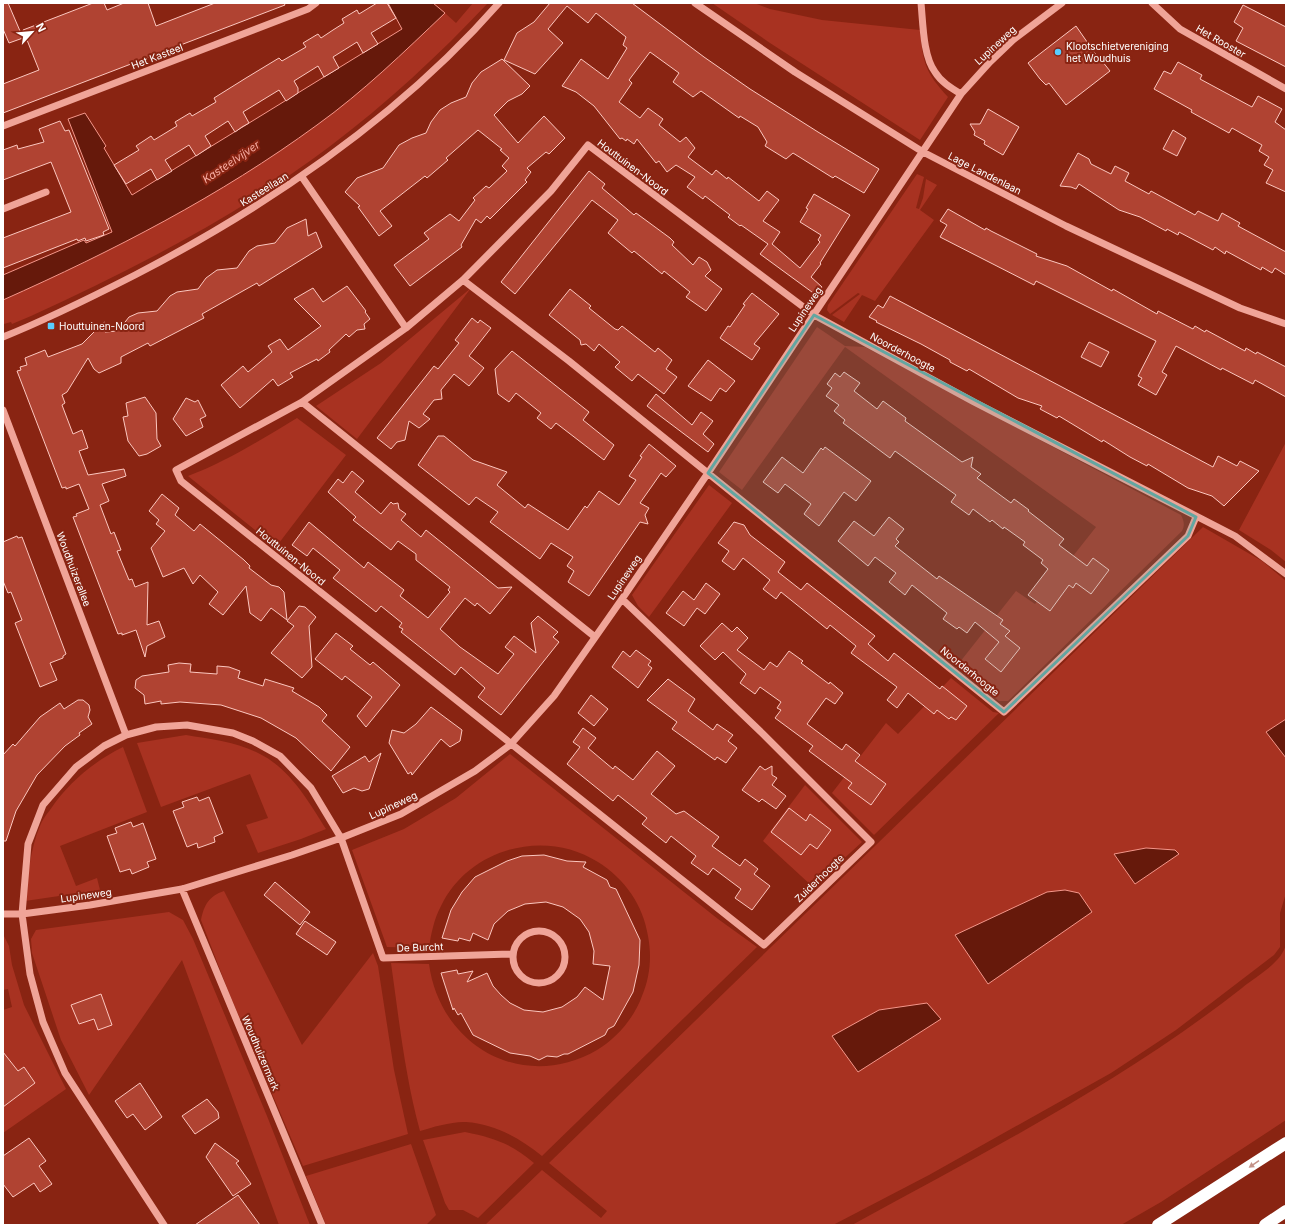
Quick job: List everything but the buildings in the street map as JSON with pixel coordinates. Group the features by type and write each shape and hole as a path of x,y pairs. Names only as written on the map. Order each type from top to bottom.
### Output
{"highway":[{"path":"1158,1225 1286,1143"},
{"path":"1265,1225 1286,1211"}],"street":[{"name":"Het Kasteel","path":"3,126 308,9 316,3"},
{"name":"Kasteellaan","path":"3,337 52,316 147,268 223,226 302,177 358,136 410,92 459,45 499,3"},
{"name":"Lage Landenlaan","path":"695,3 795,72 923,152 1066,226 1240,308 1286,324"},
{"path":"921,3 924,37 934,72 948,86 961,94"},
{"name":"Lupineweg","path":"3,914 22,914 133,898 182,888 341,838 401,814 475,771 510,745 554,696 622,599 961,94 990,62 1013,40 1062,3"},
{"name":"Het Rooster","path":"1152,3 1180,29 1286,89"},
{"name":"Houttuinen-Noord","path":"510,745 181,480 176,470 302,402 406,328 463,280 551,191 588,145 814,315"},
{"path":"302,177 406,328"},
{"path":"3,209 46,192"},
{"path":"463,280 569,361 708,473"},
{"name":"Noorderhoogte","path":"814,315 974,402 1235,536 1286,574"},
{"path":"302,402 595,636"},
{"name":"Woudhuizerallee","path":"3,410 126,735"},
{"name":"Noorderhoogte","path":"708,473 1004,712 1188,536 1196,517"},
{"name":"Zuiderhoogte","path":"510,745 764,946 871,842 763,734 622,599"},
{"path":"164,1225 65,1074 43,1022 30,974 22,914 28,844 43,805 76,767 104,746 126,735 156,727 187,725 233,733 253,741 280,756 311,788 341,838"},
{"name":"De Burcht","path":"341,838 383,958 513,954"},
{"name":"Woudhuizermark","path":"182,888 322,1225"},
{"path":"540,931 549,933 557,938 562,946 565,959 562,970 556,977 547,982 534,983 519,974 515,967 513,954 515,945 521,938 528,933 540,931"}],"highlighted area":[{"path":"814,315 1196,517 1188,536 1004,712 708,473"}],"shaded area":[{"path":"473,3 488,3 431,60 371,114 294,172 258,196 184,240 146,260 31,316 12,324 11,322 4,324 3,300 125,242 204,198 280,151 351,99 445,13 456,23"},
{"path":"712,3 754,3 770,9 822,20 920,30 922,51 926,66 934,81 948,97 920,140 770,43"},
{"path":"917,174 924,177 916,208 919,209 923,198 926,179 937,185 920,210 934,220 875,301 862,295 844,322 832,315 860,294 858,293 830,314 827,310 828,305"},
{"path":"471,288 357,439 316,406 381,363"},
{"path":"817,327 845,346 865,347 1181,515 1184,523 1182,531 1008,701 999,701 956,667 1016,591 1035,604 1096,527 845,347 742,490 719,472"},
{"path":"297,418 346,455 276,547 188,476 230,457"},
{"path":"1286,442 1286,562 1271,550 1239,530"},
{"path":"709,485 732,503 649,617 638,606 632,595"},
{"path":"1203,527 1262,561 1286,581 1286,719 1266,732 1286,758 1286,893 1280,913 1280,947 1274,955 1176,1030 1111,1073 929,1175 833,1225 485,1225 542,1170 601,1218 607,1211 549,1163","holes":["1146,848 1179,854 1135,884 1114,854"]},
{"path":"951,678 993,712 999,713 874,835 832,793 886,723 898,734"},
{"path":"186,735 243,747 271,760 290,777 298,787 326,829 258,853 246,825 268,818 250,774 161,807 137,743"},
{"path":"123,747 147,812 60,846 76,886 97,878 100,890 25,901 32,854 37,835 44,818 73,782 101,759"},
{"path":"510,754 718,919 757,947 542,1156 525,1143 507,1133 477,1123 455,1122 420,1131 406,1069 391,963 429,964 436,993 449,1018 467,1039 489,1054 514,1063 541,1066 569,1062 597,1050 611,1040 630,1020 639,1004 645,989 650,967 650,952 646,925 637,903 616,876 598,862 577,852 555,846 532,846 510,850 489,858 470,870 454,886 441,906 436,916 429,948 387,947 352,850 404,829 456,798"},
{"path":"805,785 862,842 813,887 763,841"},
{"path":"224,891 302,1045 373,953 378,966 394,1070 408,1134 303,1166 229,993 201,920 204,910 211,898"},
{"path":"169,912 183,920 193,939 267,1116 310,1225 279,1225 182,960 89,1095 61,1040 32,953 31,939 36,930"},
{"path":"3,934 9,946 12,965 24,1005 66,1089 3,1133 3,1103 5,1105 35,1083 24,1067 18,1071 5,1055 3,1057 3,1010 12,1007 8,989 3,990"},
{"path":"1286,944 1286,1120 1161,1202 1121,1225 852,1225 1003,1143 1101,1085 1149,1054 1196,1022 1268,969 1284,951"},
{"path":"465,1132 501,1142 534,1163 478,1218 463,1210 449,1210 445,1203 423,1140"},
{"path":"411,1144 436,1215 426,1225 326,1225 306,1176"}],"water":[{"name":"Kasteelvijver","path":"388,3 433,3 445,13 351,99 280,151 204,199 165,221 85,262 3,300 3,275 84,240 86,243 112,232 68,119 85,113 106,146 104,148 132,195 402,29"},
{"path":"1286,719 1286,758 1266,732"},
{"path":"1146,848 1175,850 1179,854 1135,884 1114,854"},
{"path":"1065,890 1079,893 1092,912 988,984 955,935 1047,892"},
{"path":"927,1003 941,1019 858,1072 832,1036 879,1010"}],"place":[{"name":"Klootschietvereniging het Woudhuis","path":"1058,52"},
{"name":"Houttuinen-Noord","path":"51,326"}]}
